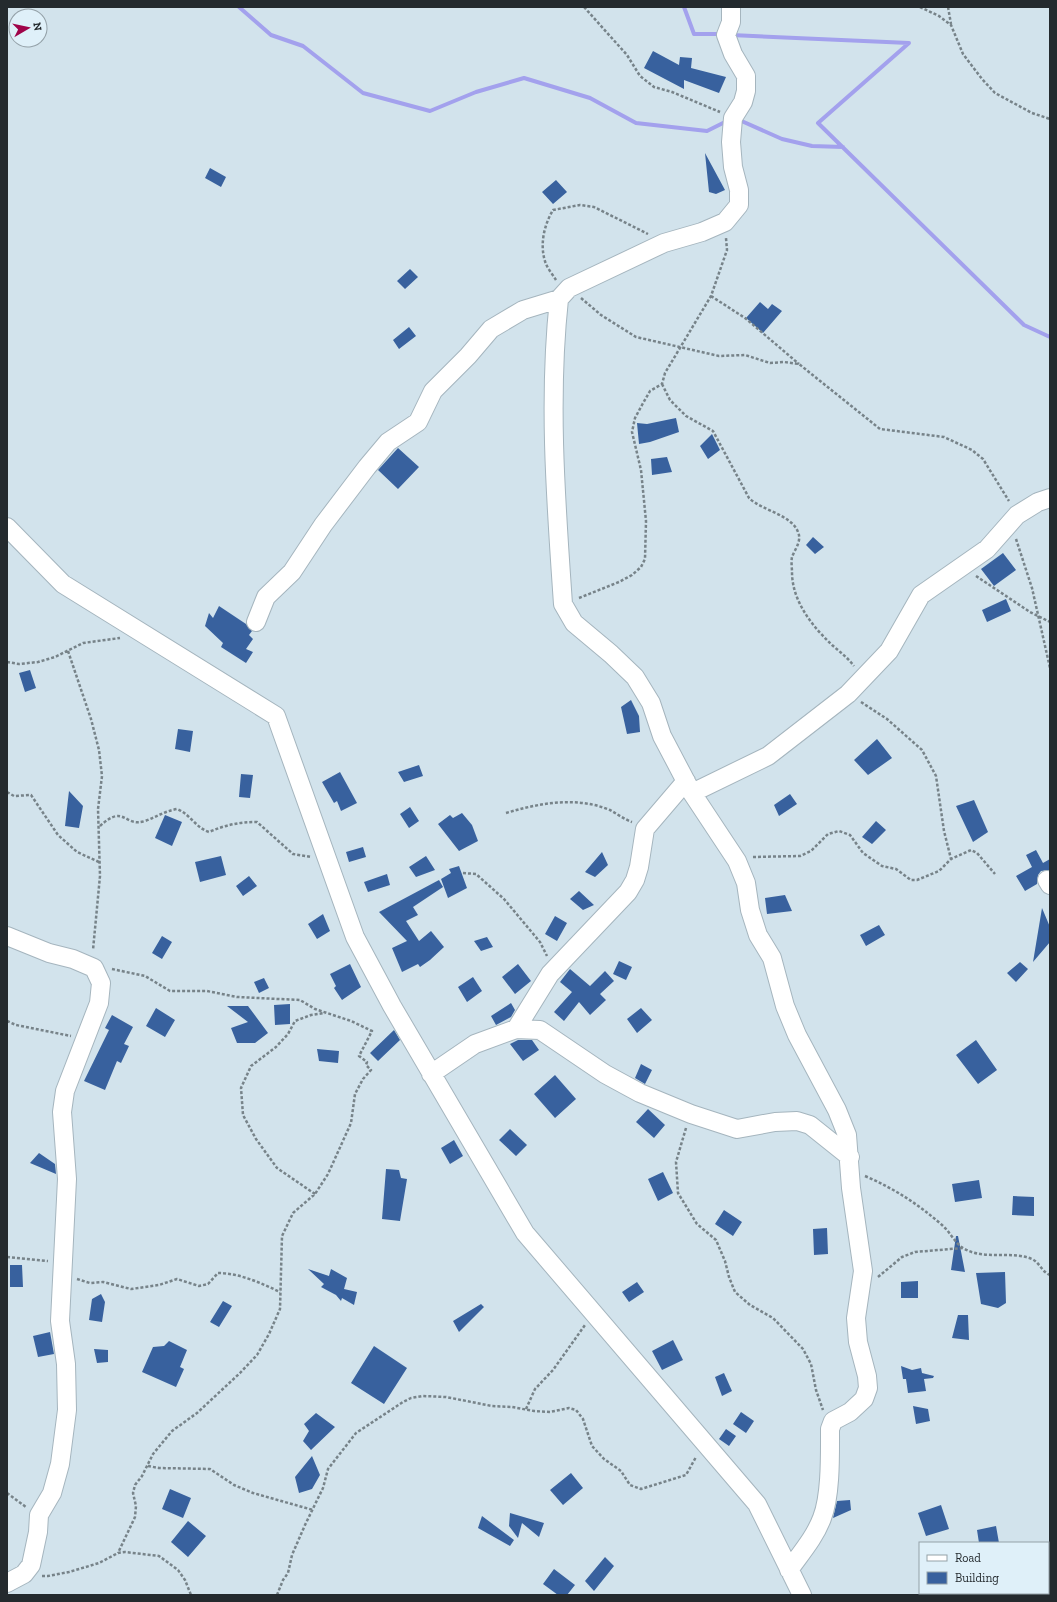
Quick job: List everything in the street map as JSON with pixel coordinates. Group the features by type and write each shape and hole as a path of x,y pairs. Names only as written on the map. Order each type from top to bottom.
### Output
{"street":[{"path":"256,622 266,597 292,572 323,525 367,467 388,442 418,422 433,391 468,356 491,329 523,310 563,294 664,243 702,232 725,222 739,205 739,190 733,167 731,142 733,118 743,102 746,91 746,76 732,54 726,34 732,22 731,7"},
{"path":"563,294 554,345 554,435 563,604 574,623 611,654 635,677 651,703 662,736 689,787 736,860 746,883 750,910 758,935 772,958 785,1006 797,1035 837,1110 847,1135 851,1183 863,1271 856,1318 861,1360 867,1376 868,1388 864,1399 850,1412 833,1421 830,1429 828,1487 823,1516 815,1534 789,1570"},
{"path":"516,1029 550,974 628,892 635,880 639,867 645,829 689,787 768,756 848,694 864,679 889,651 921,595 987,549 1014,519 1038,502 1050,498"},
{"path":"7,527 63,584 276,716 356,937 392,1006 525,1234 757,1504 802,1595"},
{"path":"7,936 49,953 73,959 94,968 101,983 99,1003 65,1091 62,1112 67,1179 60,1321 66,1364 67,1410 56,1483 39,1515 35,1551 31,1565 24,1574 7,1583"},
{"path":"431,1074 475,1044 516,1029 540,1030 604,1074 640,1093 691,1114 737,1130 769,1123 796,1121 810,1125 850,1160"}],"path":[{"path":"584,7 627,55 640,76 654,87 672,92 733,118"},
{"path":"920,7 930,11 951,25"},
{"path":"948,7 951,25 963,54 982,79 995,93 1032,113 1050,119"},
{"path":"664,243 594,207 580,205 553,210 546,222 543,235 546,264 560,284 563,294 636,337 719,356 745,355 770,363 784,362 799,364"},
{"path":"725,222 727,250 711,296 665,373 662,384 670,400 686,416 713,432 749,498 755,505 766,507 790,521 798,531 799,543 792,558 792,575 797,597 804,613 833,646 846,656 864,679"},
{"path":"711,296 745,318 799,364 880,429 944,437 972,450 983,459 1014,519 1016,535 1039,617 1050,668"},
{"path":"563,604 619,582 641,567 645,559 646,521 642,470 632,432 635,418 650,391 662,384"},
{"path":"962,567 1039,617 1050,622"},
{"path":"7,662 19,664 38,662 55,657 83,643 145,635"},
{"path":"68,651 91,719 99,750 102,776 98,809 98,902 92,943 94,968 123,970 145,976 170,991 207,991 237,997 300,1000 315,1009 328,1012 372,1031 359,1056 368,1062 366,1065 371,1070 363,1079 355,1094 350,1123 328,1174 315,1194 293,1213 282,1236 280,1309 269,1334 257,1355 197,1414 172,1431 153,1454 148,1466 135,1485 133,1493 136,1506 134,1517 118,1553"},
{"path":"848,694 887,719 922,750 936,776 944,831 951,860"},
{"path":"7,792 14,796 31,795 58,836 77,852 99,862"},
{"path":"506,813 538,804 576,802 610,810 645,829"},
{"path":"99,826 112,816 116,815 137,822 177,809 185,812 201,829 209,832 224,825 240,822 257,822 293,854 328,861"},
{"path":"736,860 754,857 800,856 811,851 828,834 839,831 850,835 863,853 882,866 901,871 911,880 917,880 939,871 951,860 971,850 977,853 995,874"},
{"path":"464,873 476,874 504,899 522,920 540,942 548,957 550,974"},
{"path":"315,1194 276,1168 243,1114 241,1088 251,1066 276,1047 288,1034 291,1025 295,1021 311,1015 328,1012"},
{"path":"7,1021 16,1025 84,1040"},
{"path":"691,1114 676,1162 678,1193 697,1224 716,1240 725,1261 735,1292 750,1305 773,1318 803,1349 811,1364 816,1390 822,1408 833,1421"},
{"path":"850,1160 862,1175 886,1185 912,1200 944,1226 963,1248 973,1253 1019,1256 1032,1259 1046,1274 1050,1274"},
{"path":"874,1280 902,1258 915,1252 963,1248"},
{"path":"7,1257 63,1269 90,1283 103,1282 131,1289 159,1285 177,1279 199,1286 208,1284 218,1273 224,1273 252,1280 280,1292"},
{"path":"526,1409 535,1388 553,1370 593,1313"},
{"path":"277,1595 283,1580 288,1573 292,1555 323,1488 328,1470 356,1433 411,1398 423,1396 446,1397 492,1406 550,1412 568,1408 576,1410 585,1424 592,1446 604,1458 621,1471 630,1485 641,1489 686,1475 704,1442"},
{"path":"148,1466 159,1468 210,1469 234,1485 253,1493 313,1510"},
{"path":"7,1493 39,1515"},
{"path":"24,1574 48,1576 69,1572 99,1563 118,1553 125,1552 159,1556 178,1570 185,1580 191,1595"}],"building":[{"path":"653,51 679,65 680,57 692,58 691,68 726,77 719,93 684,80 684,89 644,68"},
{"path":"705,153 725,190 716,194 709,192"},
{"path":"210,168 226,177 221,187 205,178"},
{"path":"556,180 567,192 553,204 542,192"},
{"path":"410,269 418,277 405,289 397,281"},
{"path":"760,302 768,309 772,304 782,311 763,333 746,318"},
{"path":"409,327 416,336 399,349 393,340"},
{"path":"676,418 679,432 650,442 639,444 637,423 647,424"},
{"path":"712,434 720,450 708,459 700,446"},
{"path":"398,448 419,467 398,489 378,470"},
{"path":"667,457 672,472 652,475 651,459"},
{"path":"813,537 824,547 815,554 806,545"},
{"path":"1003,553 1016,570 994,586 981,569"},
{"path":"1006,599 1011,611 987,622 982,610"},
{"path":"219,606 246,624 252,631 249,635 253,639 246,649 253,652 246,663 221,647 223,643 205,626 209,613 213,618"},
{"path":"30,670 36,688 25,692 19,673"},
{"path":"631,700 639,716 640,732 627,734 621,707"},
{"path":"178,729 193,731 190,752 175,749"},
{"path":"877,739 892,758 868,775 854,760"},
{"path":"419,765 423,776 404,782 398,772"},
{"path":"340,772 357,803 341,811 337,801 334,803 322,782"},
{"path":"241,774 253,775 250,798 239,797"},
{"path":"69,791 83,806 79,828 65,826"},
{"path":"790,794 797,804 779,816 774,805"},
{"path":"974,800 988,832 973,842 956,806"},
{"path":"410,807 419,821 409,828 400,814"},
{"path":"462,813 472,825 478,841 459,851 438,824 450,815 453,818"},
{"path":"165,815 182,822 172,846 155,838"},
{"path":"876,821 886,830 872,844 862,837"},
{"path":"363,847 366,857 349,862 346,852"},
{"path":"1036,850 1043,863 1050,859 1050,870 1041,871 1038,875 1037,884 1025,891 1016,876 1032,867 1026,855"},
{"path":"602,852 608,865 595,877 585,872"},
{"path":"221,856 226,875 200,882 195,862"},
{"path":"426,856 435,870 416,877 409,867"},
{"path":"459,866 467,888 448,898 441,879 451,873 449,869"},
{"path":"387,874 390,885 368,892 364,882"},
{"path":"249,876 257,886 243,896 236,886"},
{"path":"439,880 443,887 413,907 418,915 406,921 419,941 431,931 444,947 420,967 418,964 402,972 392,948 407,941 379,912"},
{"path":"579,891 594,905 583,910 570,899"},
{"path":"785,895 792,911 767,914 765,898"},
{"path":"1042,908 1050,927 1050,942 1033,962"},
{"path":"323,914 330,931 317,939 308,924"},
{"path":"555,916 567,923 557,941 545,934"},
{"path":"879,925 885,935 866,946 860,935"},
{"path":"162,936 172,942 162,959 152,953"},
{"path":"487,937 493,947 481,951 474,941"},
{"path":"619,961 632,967 626,980 613,974"},
{"path":"1020,962 1028,969 1016,982 1007,973"},
{"path":"350,964 361,987 342,1000 334,988 336,986 330,974"},
{"path":"518,964 531,981 515,994 502,977"},
{"path":"570,969 590,986 605,971 614,981 600,994 606,1000 590,1015 579,1002 564,1021 554,1012 572,992 560,982"},
{"path":"473,977 482,991 467,1002 458,987"},
{"path":"264,978 269,988 259,993 254,982"},
{"path":"511,1003 515,1010 511,1017 496,1025 491,1016"},
{"path":"290,1004 290,1024 275,1025 274,1005"},
{"path":"227,1006 248,1006 268,1033 255,1043 237,1043 231,1028 248,1022"},
{"path":"156,1008 175,1020 165,1037 146,1026"},
{"path":"641,1008 652,1020 637,1033 627,1019"},
{"path":"112,1015 133,1027 124,1044 129,1046 121,1063 117,1061 105,1090 84,1081 109,1030 105,1028"},
{"path":"394,1030 400,1040 378,1061 370,1053"},
{"path":"518,1040 532,1040 539,1050 523,1061 510,1044"},
{"path":"976,1040 997,1070 978,1084 956,1055"},
{"path":"317,1049 339,1051 338,1063 319,1061"},
{"path":"641,1064 652,1070 645,1084 635,1078"},
{"path":"555,1075 576,1099 555,1118 534,1094"},
{"path":"648,1109 665,1125 654,1138 636,1122"},
{"path":"510,1129 527,1145 516,1156 499,1140"},
{"path":"454,1140 463,1156 450,1164 441,1148"},
{"path":"39,1153 55,1164 56,1174 30,1163"},
{"path":"386,1169 399,1170 401,1178 407,1179 400,1221 382,1219"},
{"path":"663,1172 673,1193 658,1201 648,1179"},
{"path":"979,1180 982,1198 955,1202 952,1184"},
{"path":"1013,1196 1034,1197 1034,1216 1012,1215"},
{"path":"724,1210 742,1222 733,1236 715,1224"},
{"path":"827,1228 828,1254 814,1255 813,1229"},
{"path":"956,1236 958,1236 965,1272 951,1270"},
{"path":"10,1265 22,1265 23,1287 10,1287"},
{"path":"308,1269 329,1276 331,1269 347,1278 344,1289 357,1292 354,1305 342,1298 341,1301 336,1295 321,1287 324,1284"},
{"path":"1005,1272 1006,1303 998,1308 981,1304 976,1273"},
{"path":"918,1281 918,1298 901,1298 901,1282"},
{"path":"637,1282 644,1292 629,1302 622,1292"},
{"path":"101,1294 105,1302 102,1322 89,1320 92,1299"},
{"path":"223,1301 232,1306 219,1327 210,1322"},
{"path":"481,1304 484,1307 459,1332 453,1321"},
{"path":"958,1315 968,1315 969,1340 952,1338"},
{"path":"50,1332 54,1354 38,1357 33,1336"},
{"path":"673,1340 683,1360 662,1370 652,1351"},
{"path":"169,1341 187,1350 180,1367 184,1369 176,1387 142,1372 153,1347 164,1346"},
{"path":"374,1346 407,1368 384,1404 351,1383"},
{"path":"94,1349 108,1350 108,1362 97,1363"},
{"path":"901,1366 912,1370 921,1368 922,1373 934,1376 933,1378 924,1379 926,1391 908,1393 906,1379 903,1379"},
{"path":"724,1373 732,1391 722,1396 715,1377"},
{"path":"913,1406 928,1409 930,1421 916,1424"},
{"path":"741,1412 754,1421 746,1433 733,1424"},
{"path":"316,1413 335,1427 311,1450 303,1441 309,1431 304,1424"},
{"path":"726,1429 736,1436 729,1446 719,1439"},
{"path":"312,1456 320,1475 312,1489 299,1493 295,1477"},
{"path":"571,1473 583,1488 563,1505 550,1490"},
{"path":"170,1489 191,1498 183,1518 162,1509"},
{"path":"850,1500 851,1510 833,1518 837,1501"},
{"path":"941,1505 949,1529 926,1536 918,1513"},
{"path":"510,1513 544,1523 539,1537 522,1523 518,1538 509,1526"},
{"path":"482,1516 514,1540 510,1546 478,1528"},
{"path":"188,1521 206,1536 188,1557 171,1542"},
{"path":"996,1526 999,1542 979,1542 977,1530"},
{"path":"605,1557 614,1566 594,1591 585,1581"},
{"path":"554,1569 575,1585 567,1595 558,1595 543,1584"}],"waterway":[{"path":"239,7 271,35 303,46 363,93 430,111 476,92 524,78 590,98 636,123 707,131 727,121"},
{"path":"684,7 694,34 722,34"},
{"path":"731,35 909,43 818,123 1024,325 1050,337"},
{"path":"737,119 782,139 812,146 843,147"}]}
